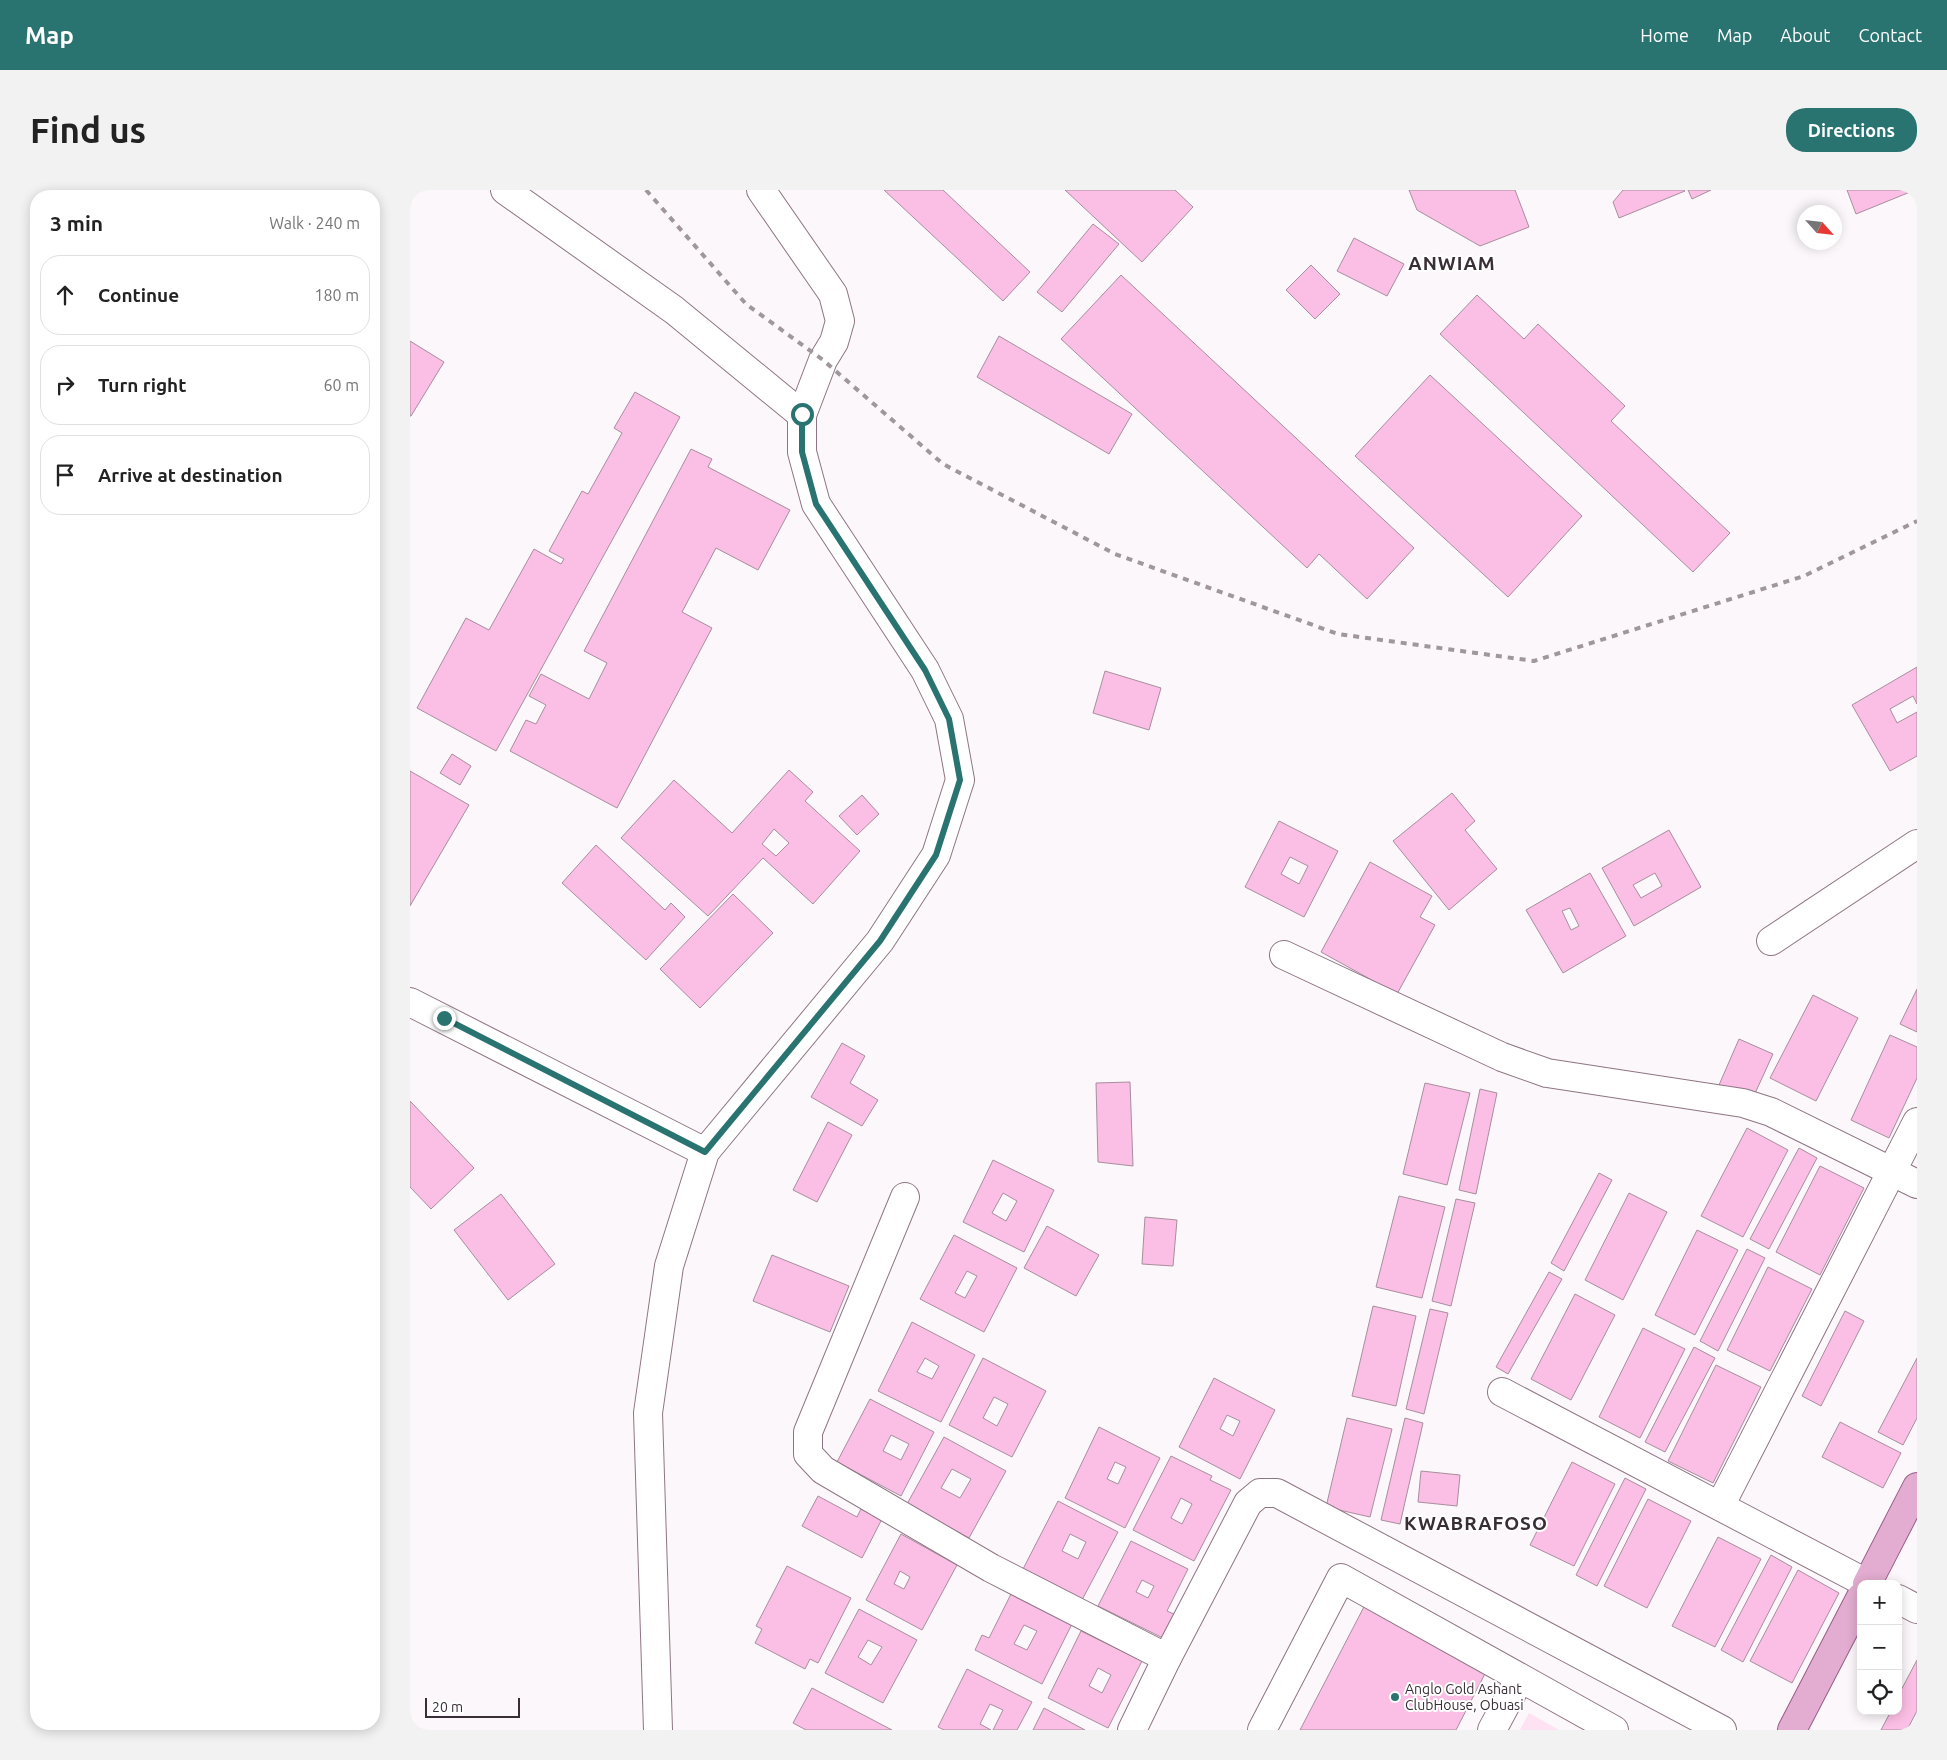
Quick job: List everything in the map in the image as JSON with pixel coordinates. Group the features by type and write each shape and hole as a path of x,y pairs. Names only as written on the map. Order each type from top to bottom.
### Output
{"main road":[{"path":"1870,1580 1917,1487"},
{"path":"1792,1730 1857,1605"}],"street":[{"path":"505,190 674,310 802,414"},
{"path":"658,1730 648,1413 669,1266 705,1152 880,941 936,855 960,780 949,719 925,670 816,504 802,452 802,414 823,360 834,342 840,321 833,294 761,190"},
{"path":"1770,941 1917,844"},
{"path":"1284,955 1502,1056 1547,1073 1743,1103 1771,1112 1917,1184"},
{"path":"410,1002 705,1152"},
{"path":"1720,1506 1917,1122"},
{"path":"904,1197 808,1432 808,1454 823,1470 991,1568 1167,1658"},
{"path":"1502,1392 1860,1580"},
{"path":"1132,1730 1167,1658 1248,1503 1260,1493 1277,1493 1722,1730"},
{"path":"1262,1730 1341,1578 1614,1730"},
{"path":"1902,1601 1917,1609"},
{"path":"1492,1730 1520,1678"}],"shaded area":[{"path":"1529,1713 1559,1730 1520,1730"}],"building":[{"path":"884,190 943,190 1030,272 1003,301"},
{"path":"1065,190 1175,190 1193,207 1142,262"},
{"path":"1409,190 1515,190 1529,227 1480,246 1417,210"},
{"path":"1623,190 1685,191 1619,218 1613,202"},
{"path":"1688,190 1711,190 1692,199"},
{"path":"1847,190 1915,190 1856,214"},
{"path":"1093,224 1119,244 1062,312 1037,292"},
{"path":"1354,238 1404,264 1387,296 1337,271"},
{"path":"1311,265 1340,294 1315,319 1286,290"},
{"path":"1121,275 1414,548 1367,599 1319,554 1307,568 1061,339"},
{"path":"1477,295 1524,339 1538,324 1625,406 1611,421 1730,533 1693,572 1440,334"},
{"path":"999,336 1132,414 1109,454 977,377"},
{"path":"410,341 444,362 411,416 410,416"},
{"path":"1430,375 1582,516 1508,597 1355,456"},
{"path":"635,392 680,417 496,751 417,708 466,618 489,630 534,549 561,564 564,559 549,551 582,491 588,494 622,433 614,428"},
{"path":"691,449 712,459 708,467 790,510 758,570 716,548 682,612 712,628 617,808 510,751 526,720 536,724 546,705 529,696 541,674 589,699 607,663 584,651"},
{"path":"1917,667 1917,704 1913,696 1890,709 1897,723 1917,712 1917,756 1890,771 1852,705"},
{"path":"1105,671 1161,688 1149,730 1093,713"},
{"path":"452,754 471,766 460,785 440,773"},
{"path":"789,770 813,792 805,801 860,851 813,904 763,858 708,916 621,838 674,780 732,833","holes":["774,829 789,843 776,856 762,844"]},
{"path":"410,771 469,805 410,906"},
{"path":"1452,793 1475,821 1465,830 1497,869 1449,910 1393,841"},
{"path":"862,795 879,814 857,835 839,816"},
{"path":"1279,821 1338,851 1304,917 1245,887","holes":["1290,857 1308,866 1299,884 1281,874"]},
{"path":"1669,830 1701,887 1634,926 1602,868","holes":["1655,873 1662,886 1641,898 1633,885"]},
{"path":"596,845 665,910 671,903 685,917 646,960 562,883"},
{"path":"1370,862 1432,896 1420,917 1435,925 1397,994 1321,952"},
{"path":"1590,873 1626,936 1563,973 1526,910","holes":["1570,908 1579,926 1571,930 1562,911"]},
{"path":"733,894 773,933 700,1008 660,969"},
{"path":"1917,989 1917,1032 1900,1024"},
{"path":"1813,995 1858,1018 1816,1101 1770,1078"},
{"path":"1890,1035 1917,1047 1917,1078 1889,1138 1851,1120"},
{"path":"1739,1039 1773,1054 1752,1100 1719,1085"},
{"path":"842,1043 865,1056 850,1083 878,1100 862,1126 811,1097"},
{"path":"1130,1082 1133,1166 1098,1162 1096,1083"},
{"path":"1425,1083 1470,1093 1447,1185 1403,1174"},
{"path":"1480,1089 1497,1093 1476,1194 1459,1190"},
{"path":"410,1101 474,1168 431,1209 410,1187"},
{"path":"828,1122 852,1135 817,1202 793,1190"},
{"path":"1747,1128 1788,1150 1743,1237 1701,1216"},
{"path":"1799,1148 1817,1158 1769,1249 1750,1239"},
{"path":"993,1160 1054,1190 1024,1252 963,1222","holes":["1003,1193 1017,1201 1006,1221 992,1213"]},
{"path":"1820,1166 1864,1188 1820,1275 1776,1252"},
{"path":"1599,1173 1612,1180 1564,1271 1551,1263"},
{"path":"1629,1193 1667,1212 1623,1300 1585,1280"},
{"path":"501,1194 555,1264 508,1300 454,1230"},
{"path":"1399,1196 1445,1207 1422,1298 1376,1287"},
{"path":"1456,1199 1475,1203 1451,1306 1432,1301"},
{"path":"1145,1217 1177,1220 1173,1266 1142,1264"},
{"path":"1047,1226 1099,1255 1076,1296 1024,1268"},
{"path":"1697,1230 1738,1250 1695,1335 1655,1315"},
{"path":"954,1235 1017,1268 984,1332 920,1299","holes":["967,1271 977,1276 965,1298 955,1293"]},
{"path":"1747,1249 1765,1258 1718,1351 1700,1341"},
{"path":"772,1255 849,1286 830,1332 753,1301"},
{"path":"1768,1267 1812,1289 1770,1371 1727,1350"},
{"path":"1549,1272 1562,1279 1508,1374 1496,1367"},
{"path":"1575,1294 1615,1315 1571,1400 1531,1379"},
{"path":"1373,1306 1416,1316 1396,1406 1352,1396"},
{"path":"1430,1309 1448,1313 1424,1414 1406,1409"},
{"path":"1845,1311 1864,1321 1821,1406 1802,1396"},
{"path":"912,1322 975,1355 941,1422 878,1391","holes":["925,1358 939,1366 932,1379 917,1372"]},
{"path":"1643,1328 1685,1349 1640,1438 1599,1417"},
{"path":"1694,1347 1715,1358 1665,1452 1645,1442"},
{"path":"983,1358 1046,1391 1012,1457 949,1425","holes":["994,1397 1008,1404 997,1426 983,1418"]},
{"path":"1917,1358 1917,1418 1903,1445 1878,1432"},
{"path":"1716,1365 1761,1387 1713,1483 1668,1461"},
{"path":"1214,1378 1275,1410 1240,1479 1179,1447","holes":["1227,1415 1240,1421 1233,1436 1220,1429"]},
{"path":"870,1399 934,1432 901,1496 837,1462","holes":["891,1435 909,1444 901,1460 883,1451"]},
{"path":"1347,1418 1392,1429 1370,1517 1326,1507"},
{"path":"1405,1418 1423,1423 1400,1524 1381,1520"},
{"path":"1840,1422 1901,1453 1883,1488 1822,1457"},
{"path":"1099,1427 1160,1458 1125,1528 1065,1498","holes":["1115,1462 1126,1467 1118,1484 1107,1479"]},
{"path":"944,1437 1006,1471 969,1538 907,1504","holes":["952,1469 971,1479 960,1498 941,1488"]},
{"path":"1171,1456 1212,1476 1210,1480 1231,1490 1194,1561 1133,1530","holes":["1181,1498 1192,1504 1182,1524 1171,1518"]},
{"path":"1572,1462 1615,1484 1574,1566 1530,1545"},
{"path":"1421,1471 1460,1475 1457,1506 1418,1502"},
{"path":"1625,1478 1646,1489 1597,1586 1576,1575"},
{"path":"818,1496 857,1517 861,1509 882,1519 862,1558 802,1526"},
{"path":"1648,1499 1691,1521 1647,1608 1604,1586"},
{"path":"1058,1501 1118,1532 1082,1600 1023,1569","holes":["1070,1534 1086,1542 1078,1559 1062,1551"]},
{"path":"901,1534 957,1565 922,1630 866,1600","holes":["900,1571 910,1577 904,1589 894,1584"]},
{"path":"1718,1537 1761,1559 1715,1647 1672,1626"},
{"path":"1131,1541 1188,1569 1167,1611 1176,1615 1165,1639 1098,1606","holes":["1142,1580 1154,1586 1148,1598 1136,1592"]},
{"path":"1771,1555 1792,1567 1743,1662 1721,1650"},
{"path":"787,1566 851,1598 818,1663 810,1659 805,1669 755,1643 762,1629 756,1626"},
{"path":"1798,1570 1839,1593 1792,1683 1750,1661"},
{"path":"1011,1594 1072,1624 1042,1684 975,1650 982,1635 989,1638","holes":["1024,1625 1037,1631 1027,1650 1014,1644"]},
{"name":"Anglo Gold Ashant ClubHouse, Obuasi","path":"1367,1601 1490,1664 1456,1730 1300,1730"},
{"path":"859,1609 917,1640 883,1703 825,1673","holes":["868,1640 882,1647 871,1665 858,1657"]},
{"path":"1081,1631 1142,1661 1108,1728 1048,1698","holes":["1098,1668 1111,1675 1102,1693 1089,1686"]},
{"path":"1917,1660 1917,1711 1907,1730 1881,1730 1889,1715 1902,1715 1902,1688"},
{"path":"967,1669 1032,1702 1017,1730 993,1730 1003,1710 990,1704 980,1724 991,1730 944,1730 938,1727"},
{"path":"812,1688 892,1730 806,1730 793,1723"},
{"path":"1044,1708 1085,1730 1033,1730"}],"railway":[{"path":"646,190 746,304 823,360 943,464 1115,554 1338,634 1534,661 1804,576 1917,521"}],"place":[{"name":"Anglo Gold Ashant ClubHouse, Obuasi","path":"1395,1697"}],"district":[{"name":"ANWIAM","path":"1452,263"},
{"name":"KWABRAFOSO","path":"1476,1523"}],"route":[{"path":"444,1018 705,1152 880,941 936,855 960,780 949,719 925,670 816,504 802,452 802,414"}]}
